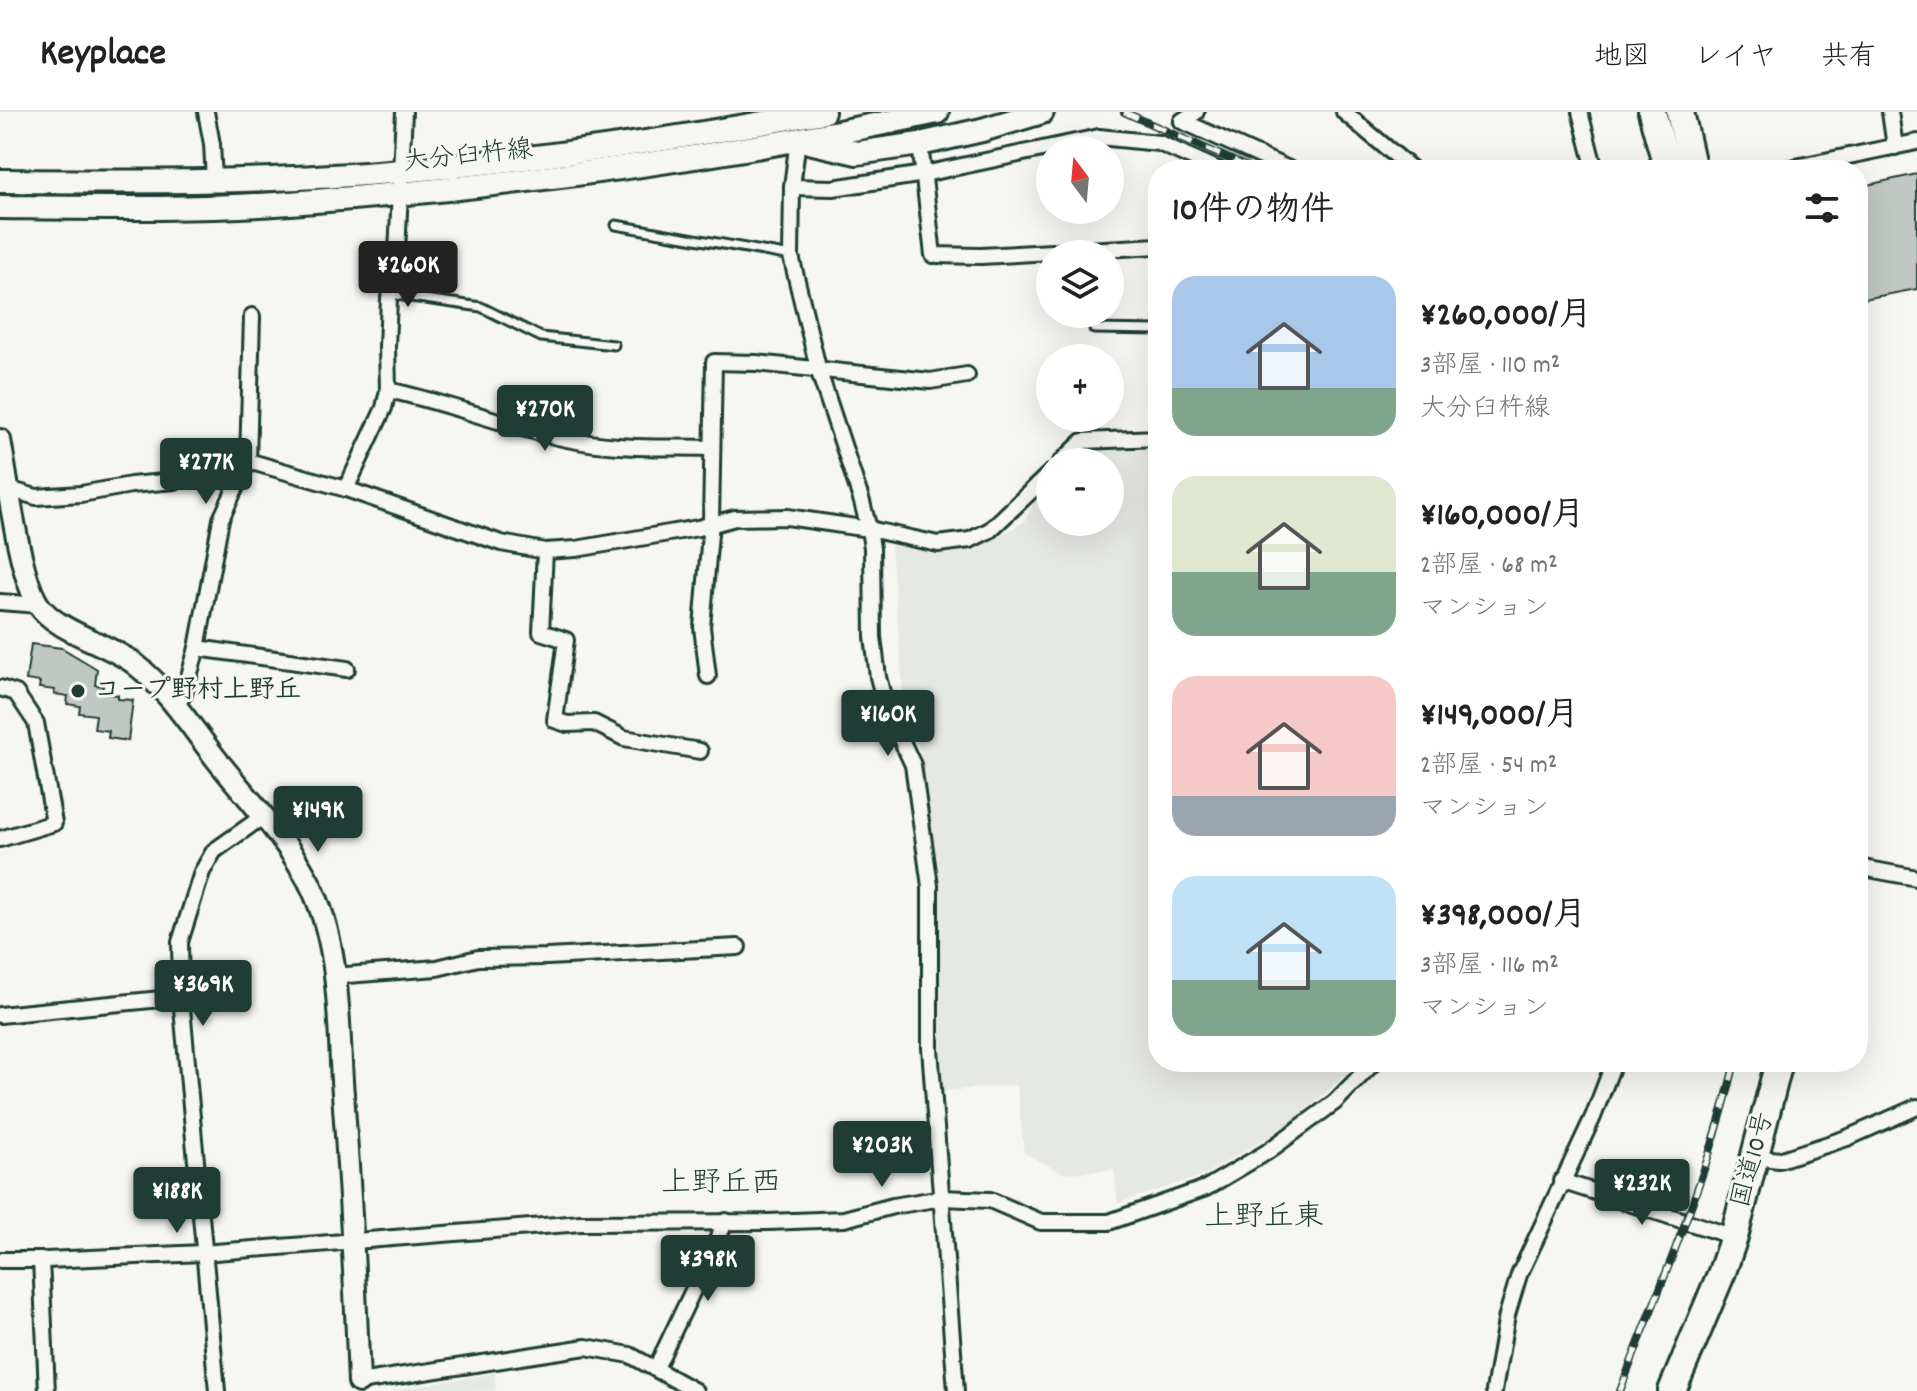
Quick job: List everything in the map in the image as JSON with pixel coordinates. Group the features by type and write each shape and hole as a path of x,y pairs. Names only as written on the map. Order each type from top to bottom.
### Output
{"highway":[{"path":"1652,112 1665,160"},
{"path":"1680,112 1691,160"},
{"name":"国道10号","path":"1672,1391 1734,1237 1776,1072"}],"main road":[{"name":"大分臼杵線","path":"0,207 148,209 289,203 817,112"},
{"name":"大分臼杵線","path":"0,181 401,182 601,172 937,112"},
{"path":"798,139 857,153 920,144 1042,112"}],"street":[{"path":"206,112 214,180"},
{"path":"346,489 384,408 388,390 390,294 397,252 404,112"},
{"path":"817,112 798,139 792,187 791,256 819,372 869,529 873,637 878,677 886,707 913,765 930,886 930,1048 956,1391"},
{"path":"1196,112 1182,121 1269,160"},
{"path":"1344,112 1401,160"},
{"path":"1580,112 1592,160"},
{"path":"1890,112 1895,147"},
{"path":"792,187 833,188 924,174 1099,137 1159,143 1197,160"},
{"path":"1831,160 1917,142"},
{"path":"920,144 933,255 981,256 1148,247"},
{"path":"175,707 184,694 197,648 217,531 248,461 252,316"},
{"path":"708,676 702,627 711,522 714,362 756,363 819,372 930,381 967,375"},
{"path":"388,390 432,399 587,442 712,448"},
{"path":"1076,448 1083,441 1148,438"},
{"path":"0,440 5,488 29,580 39,605 59,622 137,666 175,707 293,856 320,905 334,976 354,1240 359,1387 586,1347 617,1351 656,1368 695,1391"},
{"path":"5,488 36,497 81,494 174,481 225,464 248,461 346,489 501,543 545,551 576,549 698,528 711,522 735,518 787,517 869,529 938,544 970,540 990,530 1036,486"},
{"path":"545,551 541,632 566,640 555,720 567,724 594,723 624,738 700,751"},
{"path":"0,602 39,605"},
{"path":"197,648 347,669"},
{"path":"0,688 16,693 36,723 54,823 0,839"},
{"path":"217,1391 181,997 180,942 202,872 214,851 262,817"},
{"path":"1868,869 1917,878"},
{"path":"334,976 437,968 478,958 738,947"},
{"path":"0,1015 181,997"},
{"path":"0,1260 203,1253 581,1223 844,1219 893,1206 942,1198 990,1200 1041,1222 1109,1222 1206,1188 1267,1152 1335,1102 1364,1072"},
{"path":"1604,1072 1605,1085"},
{"path":"1494,1391 1510,1303 1524,1263 1589,1125 1610,1072"},
{"path":"1755,1157 1779,1160 1847,1138 1917,1107"},
{"path":"1561,1181 1734,1237"},
{"path":"656,1368 726,1221"},
{"path":"41,1260 47,1391"}],"lane":[{"path":"616,225 791,256"},
{"path":"390,294 481,307 541,337 614,345"},
{"path":"1094,329 1148,330"}],"shaded area":[{"path":"1124,448 1148,449 1148,1072 1348,1072 1292,1123 1204,1175 1118,1203 1114,1170 1063,1173 1024,1153 1017,1085 943,1091 934,854 921,757 903,689 891,545 977,549 1025,521 1035,501 1036,536 1124,536"},
{"path":"495,1373 496,1391 390,1391"}],"building":[{"path":"1917,174 1917,289 1868,298 1868,185"},
{"name":"コープ野村上野丘","path":"31,644 62,648 97,669 95,685 103,686 102,693 133,700 128,741 108,738 109,731 94,729 96,715 79,713 80,706 67,704 68,696 39,688 40,682 26,680"}],"tunnel":[{"path":"1159,143 1182,121"}],"railway":[{"path":"1124,112 1232,160"},
{"path":"1620,1391 1698,1187 1732,1072"}],"place":[{"name":"コープ野村上野丘","path":"78,691"}],"district":[{"name":"上野丘西","path":"721,1185"},
{"name":"上野丘東","path":"1264,1219"}]}
